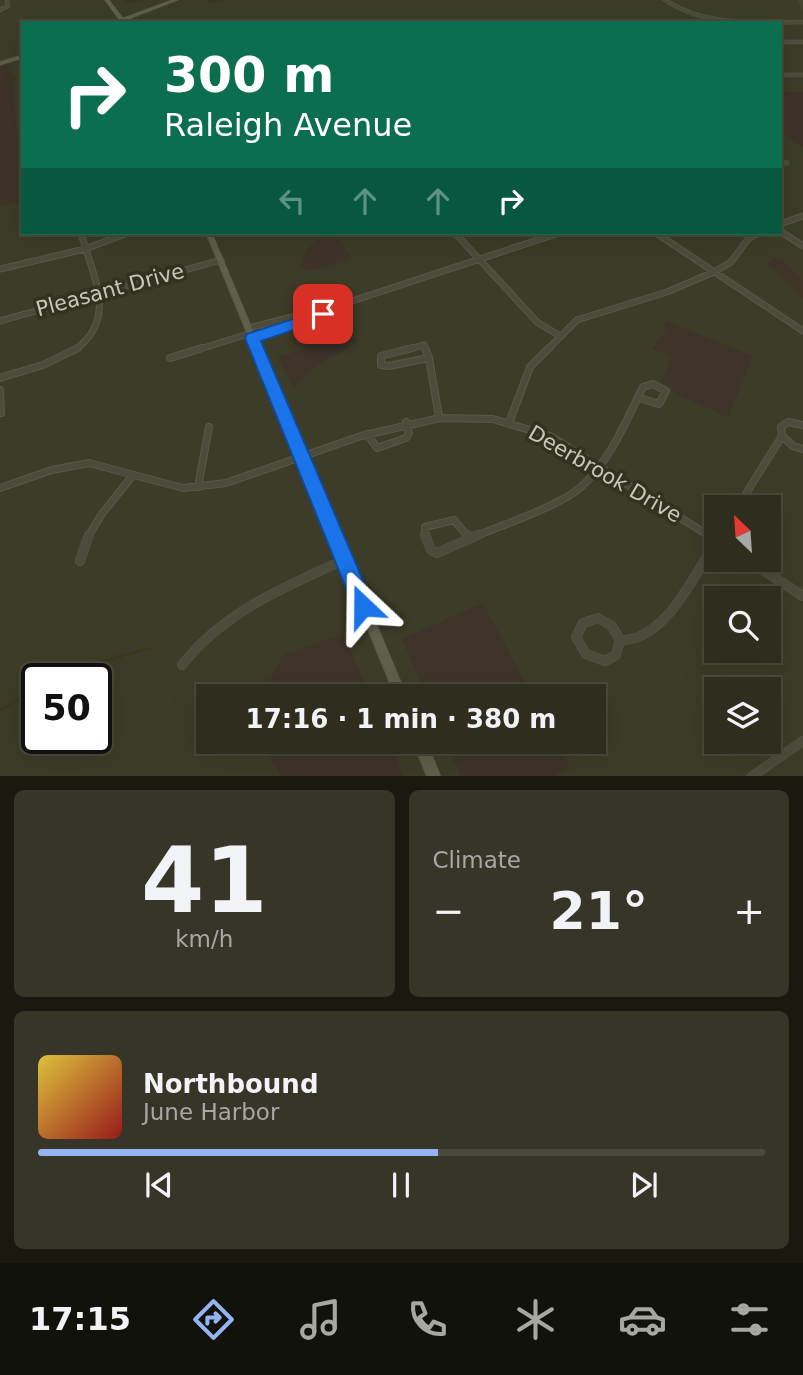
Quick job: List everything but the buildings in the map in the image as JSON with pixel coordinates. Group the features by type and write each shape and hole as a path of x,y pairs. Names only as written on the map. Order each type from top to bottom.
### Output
{"main road":[{"path":"121,21 176,0"},
{"path":"108,1 119,21"},
{"path":"108,1 109,11 118,21"},
{"path":"117,14 137,14"},
{"path":"0,64 21,57"},
{"path":"210,235 396,684"},
{"path":"425,754 434,776"}],"street":[{"path":"0,10 8,6 7,0"},
{"path":"665,0 679,9 711,18 780,21"},
{"path":"782,21 803,22"},
{"path":"782,42 803,42"},
{"path":"782,75 803,75"},
{"path":"782,162 787,163"},
{"path":"782,223 803,216"},
{"path":"782,232 803,246"},
{"path":"0,378 52,362 80,347 98,324 100,316 96,294 82,235"},
{"path":"0,269 85,249 123,235"},
{"path":"457,235 537,322 560,336"},
{"path":"170,358 553,235"},
{"path":"659,235 803,331"},
{"path":"509,422 530,367 577,320 667,292 714,272 731,262 748,239 755,235"},
{"name":"Pleasant Drive","path":"0,320 221,260"},
{"path":"251,333 297,325 342,304"},
{"path":"429,358 389,366 381,365 379,359 419,344 424,345 429,358 439,417"},
{"path":"0,390 1,413"},
{"path":"470,538 454,520 425,527 424,533 431,550 437,553 560,500 580,487 611,450 639,398"},
{"name":"Deerbrook Drive","path":"0,488 52,470 80,464 103,465 183,488 226,483 406,422 439,417 478,417 509,422 550,436 704,532"},
{"path":"367,434 377,448 407,438 409,433 406,422"},
{"path":"803,425 792,422 783,424 780,431 793,446 803,449"},
{"path":"198,487 209,427"},
{"path":"745,495 782,436"},
{"path":"80,561 82,546 95,524 133,475"},
{"path":"620,640 635,640 653,629 677,603 704,559"},
{"path":"183,665 196,644 257,602 344,560"},
{"path":"766,572 803,596"},
{"path":"598,618 612,625 620,640 616,655 612,659 598,661 590,658 579,646 577,630 587,619 598,618"},
{"path":"751,776 803,741"}],"shaded area":[{"path":"11,64 21,202 0,207 0,67"},
{"path":"782,92 803,92 803,147 782,135"},
{"path":"335,235 351,255 348,261 306,272 302,265 303,258 308,248 316,241"},
{"path":"774,258 783,261 803,281 803,298 768,264"},
{"path":"668,322 753,356 728,417 674,393 672,388 661,382 672,357 652,349 666,331 664,325"},
{"path":"347,334 358,341 308,372 293,388 278,357"},
{"path":"483,603 526,684 422,684 402,639"},
{"path":"343,634 365,684 268,684 283,655"},
{"path":"268,754 394,754 403,776 281,776"},
{"path":"451,754 563,754 570,768 554,776 461,776"}],"waterway":[{"path":"0,82 21,77"},
{"path":"779,269 803,291"},
{"path":"98,663 150,648"},
{"path":"0,710 21,698"}],"route":[{"path":"323,314 253,338 363,606"}]}
